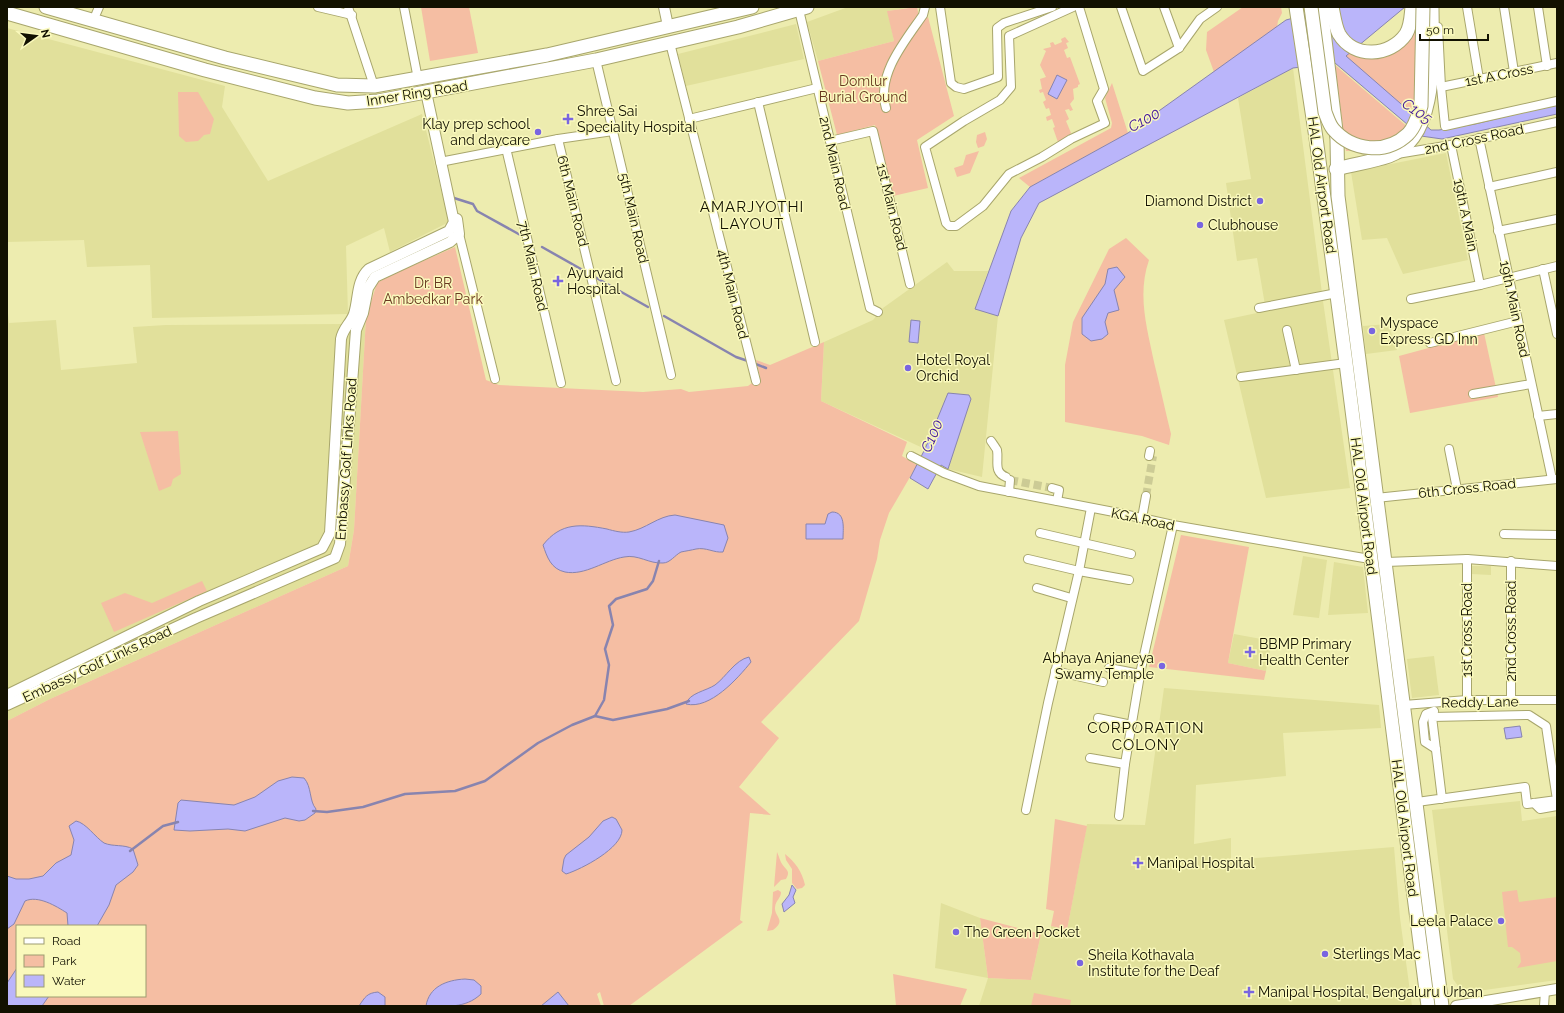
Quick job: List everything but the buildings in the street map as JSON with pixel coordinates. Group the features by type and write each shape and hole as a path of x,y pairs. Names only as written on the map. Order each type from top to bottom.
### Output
{"main road":[{"name":"Inner Ring Road","path":"46,7 225,58 337,85 374,86 547,55 752,7"},
{"name":"HAL Old Airport Road","path":"1296,7 1305,69 1330,294 1346,363 1428,1006"},
{"path":"1311,7 1322,92 1327,117 1332,128 1341,137 1352,144 1363,148 1373,148 1399,140 1408,134 1417,120 1421,106 1423,7"},
{"name":"HAL Old Airport Road","path":"1321,7 1337,139 1336,169 1376,498 1386,562 1441,1000"},
{"path":"1332,7 1339,34 1347,44 1360,52 1368,53 1385,50 1399,42 1407,33 1411,22 1412,7"},
{"path":"1336,169 1390,156 1400,150 1416,133 1423,121 1431,77 1432,7"},
{"name":"Inner Ring Road","path":"7,13 205,70 315,98 348,103 378,101 596,60 738,27 803,8"}],"street":[{"path":"93,21 99,7"},
{"path":"318,7 352,15"},
{"path":"348,7 352,15 374,86"},
{"path":"404,7 418,79"},
{"path":"664,7 668,26"},
{"path":"886,108 886,74 923,16 925,7"},
{"path":"940,7 951,83 956,87 964,89 998,77 997,28 1004,24 1052,7"},
{"path":"1072,7 1009,36 1011,87 1000,100 964,121 925,147 946,223 949,226 956,226 983,206 1009,174 1042,157 1071,139 1105,123 1097,101 1104,89 1079,7"},
{"path":"1121,7 1143,71 1179,48 1200,19 1218,7"},
{"path":"1164,7 1179,48"},
{"path":"1438,7 1441,87 1445,126 1557,101"},
{"path":"1467,7 1479,79"},
{"path":"1504,7 1514,72"},
{"path":"1538,7 1547,66"},
{"name":"2nd Main Road","path":"803,8 818,88 870,308 878,312"},
{"name":"4th Main Road","path":"670,43 756,381"},
{"name":"5th Main Road","path":"596,60 671,375"},
{"name":"1st A Cross","path":"1441,87 1557,63"},
{"path":"689,119 818,88"},
{"path":"426,92 449,203 458,221 455,231 495,379"},
{"path":"758,102 815,342"},
{"name":"2nd Cross Road","path":"1390,156 1451,145 1557,122"},
{"name":"1st Main Road","path":"830,141 873,131 910,284"},
{"path":"440,162 506,148 558,139 613,132"},
{"name":"19th Main Road","path":"1478,138 1538,416 1554,479"},
{"name":"6th Main Road","path":"558,139 616,381"},
{"name":"19th A Main","path":"1451,145 1480,285"},
{"name":"7th Main Road","path":"506,148 561,383"},
{"path":"1489,187 1557,172"},
{"path":"1498,231 1557,219"},
{"name":"Embassy Golf Links Road","path":"7,705 196,618 334,558 340,544 358,314 368,288 375,277 450,242 455,231"},
{"path":"1411,298 1480,285 1557,266"},
{"path":"1543,269 1557,334"},
{"path":"1259,308 1330,294"},
{"name":"Embassy Golf Links Road","path":"7,694 199,601 322,548 330,533 340,339 342,331 358,314"},
{"path":"1430,343 1518,321"},
{"path":"1287,330 1296,370"},
{"path":"1241,377 1346,363"},
{"path":"1473,394 1531,384"},
{"path":"1538,416 1557,414"},
{"path":"992,442 996,450 997,469 1001,475 1008,478 1009,492"},
{"path":"1449,449 1457,489"},
{"name":"KGA Road","path":"911,456 919,462 944,474 979,486 1173,525 1364,558 1371,557"},
{"name":"6th Cross Road","path":"1376,498 1554,479"},
{"path":"1052,488 1059,490 1056,501"},
{"path":"1139,518 1143,496"},
{"path":"1026,810 1071,598 1079,571 1090,508"},
{"path":"1119,816 1125,764 1140,674 1173,525"},
{"path":"1040,533 1131,554"},
{"path":"1504,534 1557,535"},
{"path":"1028,559 1079,571 1129,580"},
{"path":"1386,562 1467,559 1512,561 1557,566"},
{"name":"1st Cross Road","path":"1467,559 1467,700"},
{"name":"2nd Cross Road","path":"1511,701 1512,561"},
{"path":"1037,588 1071,598"},
{"path":"1109,668 1140,674"},
{"path":"1056,671 1103,682"},
{"name":"Reddy Lane","path":"1404,705 1467,700 1557,700"},
{"path":"1434,712 1426,714 1422,722 1426,742 1436,749"},
{"path":"1416,802 1442,799 1525,787 1527,804 1557,800 1546,726 1529,715 1432,717 1442,799"},
{"path":"1098,718 1132,725"},
{"path":"1090,758 1125,764"},
{"path":"1534,803 1540,809 1557,806"},
{"path":"1441,1000 1459,1005 1557,989"},
{"path":"1544,1006 1546,991"}],"shaded area":[{"path":"848,7 913,7 888,11 894,41 818,61 807,22"},
{"path":"796,24 804,59 686,86 678,54"},
{"path":"7,28 225,86 222,107 268,181 422,114 449,222 390,252 384,228 346,246 348,314 152,318 150,265 87,267 84,240 7,242"},
{"path":"1293,68 1323,301 1350,488 1266,498 1224,320 1266,311 1257,258 1237,261 1226,183 1251,179 1238,98"},
{"path":"1446,153 1468,260 1403,274 1387,238 1362,240 1351,172"},
{"name":"Hotel Royal Orchid","path":"947,262 954,271 988,271 975,309 998,316 982,477 948,469 971,399 969,395 948,393 925,449 821,401 824,342 873,320 883,308"},
{"path":"7,304 9,323 56,320 61,370 137,363 133,327 166,325 344,324 366,318 354,530 348,566 50,699 7,721"},
{"path":"1388,324 1397,350 1366,354 1363,326"},
{"path":"1303,556 1327,560 1319,618 1293,615"},
{"path":"1334,562 1363,567 1368,613 1328,615"},
{"path":"1471,566 1491,566 1491,575 1471,574"},
{"name":"BBMP Primary Health Center","path":"1234,634 1272,641 1266,671 1228,663"},
{"path":"1434,656 1439,695 1412,698 1407,659"},
{"path":"1164,688 1379,705 1381,728 1283,733 1286,776 1196,785 1194,844 1231,838 1231,860 1394,847 1400,918 1412,1006 979,1006 988,978 1031,980 1041,934 1050,936 1051,926 1067,930 1087,824 1145,825"},
{"name":"Leela Palace","path":"1520,801 1522,821 1557,816 1557,980 1463,993 1453,979 1432,810"},
{"path":"941,903 980,918 988,978 935,968"}],"green space":[{"path":"421,7 469,7 478,53 430,61"},
{"name":"Domlur Burial Ground","path":"917,7 920,22 928,17 954,116 917,140 928,188 893,196 875,125 837,135 818,61 894,41 887,11"},
{"path":"1243,7 1281,7 1282,13 1277,27 1214,72 1206,50 1207,32"},
{"path":"1416,23 1415,107 1407,110 1346,56 1350,51 1355,55 1369,59 1384,58 1391,55 1402,47"},
{"path":"1065,37 1069,42 1066,43 1068,48 1064,50 1067,58 1070,57 1080,84 1078,87 1073,89 1074,99 1070,104 1073,110 1065,110 1069,119 1066,121 1071,133 1059,145 1053,128 1055,127 1052,119 1047,121 1046,117 1051,115 1049,108 1046,109 1043,102 1046,100 1043,92 1040,93 1039,90 1042,89 1040,79 1046,77 1040,65 1046,51 1043,49 1051,47 1050,43 1053,42 1055,45 1062,42 1061,39"},
{"path":"1335,65 1410,129 1374,150 1346,151"},
{"path":"1112,83 1128,133 1030,187 1019,178 1111,128 1112,123 1105,98"},
{"path":"178,92 198,92 214,119 210,134 204,135 198,141 186,142 179,136"},
{"path":"985,132 987,139 984,146 978,148 976,142 977,135"},
{"path":"979,151 970,173 957,177 954,168 963,165 966,155"},
{"path":"1126,238 1149,260 1145,273 1143,299 1144,311 1171,434 1169,445 1142,436 1065,422 1065,365 1073,322 1109,249"},
{"name":"Dr. BR Ambedkar Park","path":"455,247 486,380 499,385 643,392 681,389 689,392 748,386 760,377 756,360 770,365 824,342 821,401 907,442 902,456 917,465 889,513 880,540 877,559 859,621 761,722 779,738 739,787 771,815 750,813 740,920 743,922 629,1006 604,1006 600,992 597,994 601,1006 569,1006 558,992 541,1006 7,1006 7,721 50,699 348,566 354,530 366,318 377,283 391,275"},
{"path":"1484,333 1498,397 1410,413 1399,356"},
{"path":"178,431 181,474 173,479 171,486 159,491 140,432"},
{"path":"1181,535 1249,547 1228,663 1266,671 1264,680 1149,667"},
{"path":"202,581 207,591 114,632 101,603 125,593 152,603"},
{"path":"1055,819 1087,826 1067,930 1051,926 1054,911 1046,909"},
{"path":"777,852 781,863 788,874 786,879 781,880 774,887"},
{"path":"785,854 792,860 800,871 805,885 802,888 797,889 792,883 792,869 786,860"},
{"path":"778,890 781,894 776,903 775,910 780,921 777,927 773,930 767,931 772,913 773,892"},
{"path":"1517,890 1519,902 1557,897 1557,961 1517,968 1521,962 1520,953 1512,947 1508,947 1502,892"},
{"path":"980,918 1041,934 1031,980 988,978"},
{"path":"893,974 967,989 960,1006 896,1006"},
{"path":"1034,993 1071,1000 1070,1006 1031,1006"}],"water":[{"path":"1334,7 1405,7 1346,56 1431,130 1475,124 1557,104 1557,114 1442,139 1421,136 1335,63 1293,68 1039,203 1021,238 998,316 975,309 1011,211 1030,187 1128,133 1286,20"},
{"path":"1057,75 1067,80 1057,99 1048,94"},
{"path":"1117,267 1125,277 1114,290 1119,310 1108,313 1105,322 1108,334 1102,339 1091,341 1082,334 1082,318 1105,284 1108,269"},
{"path":"911,320 920,321 918,343 909,342"},
{"name":"C100","path":"948,393 969,395 971,399 948,469 941,465 928,489 910,478 925,449"},
{"path":"832,512 840,515 842,518 843,539 806,539 806,524 825,524 828,514"},
{"path":"675,515 724,525 728,538 723,552 696,549 681,552 666,563 658,563 629,556 610,561 587,570 572,573 556,568 550,562 543,545 557,532 572,526 589,526 618,532 629,532 663,518"},
{"path":"749,657 751,662 731,684 714,698 695,705 686,704 691,697 715,685 735,665"},
{"path":"1520,726 1522,737 1506,739 1504,728"},
{"path":"292,777 304,778 307,782 312,802 316,809 315,813 305,820 299,821 285,818 245,831 228,829 190,831 174,830 178,803 181,800 234,805 255,797 278,781"},
{"path":"612,817 616,819 622,830 616,844 600,857 582,868 566,874 562,871 566,855 589,837 603,821"},
{"path":"76,821 80,822 104,843 133,849 138,865 133,872 116,885 109,905 98,925 68,925 67,913 47,902 36,899 25,901 14,924 7,929 7,876 16,879 29,879 43,876 56,863 71,855 74,840 69,826"},
{"path":"792,885 796,890 793,897 795,903 784,912 782,904 789,895"},
{"path":"16,970 16,997 48,997 42,1006 7,1006 7,983"},
{"path":"465,979 474,980 481,986 481,994 475,999 455,1006 426,1006 428,999 435,989 451,981"},
{"path":"378,992 385,997 385,1006 359,1006 371,993"},
{"path":"558,992 569,1006 541,1006"}],"waterway":[{"path":"454,198 473,204 477,211 524,237"},
{"path":"542,247 588,273"},
{"path":"593,276 648,307"},
{"path":"664,316 736,357 748,361"},
{"path":"753,363 766,368"},
{"path":"313,811 327,812 363,807 405,794 455,791 485,781 538,743 572,725 595,716 604,700 609,665 605,649 613,625 609,606 616,599 647,589 653,581 659,561"},
{"path":"595,716 613,720 667,709 689,701"},
{"path":"130,851 163,826 178,822"}],"tunnel":[{"path":"1146,496 1153,456"},
{"path":"1010,480 1052,488"}],"place":[{"name":"Shree Sai Speciality Hospital","path":"568,119"},
{"name":"Klay prep school and daycare","path":"538,132"},
{"name":"Diamond District","path":"1260,201"},
{"name":"Clubhouse","path":"1200,225"},
{"name":"Ayurvaid Hospital","path":"558,281"},
{"name":"Myspace Express GD Inn","path":"1372,331"},
{"name":"Hotel Royal Orchid","path":"908,368"},
{"name":"BBMP Primary Health Center","path":"1250,652"},
{"name":"Abhaya Anjaneya Swamy Temple","path":"1162,666"},
{"name":"Manipal Hospital","path":"1138,863"},
{"name":"Leela Palace","path":"1501,921"},
{"name":"The Green Pocket","path":"956,932"},
{"name":"Sterlings Mac","path":"1325,954"},
{"name":"Sheila Kothavala Institute for the Deaf","path":"1080,963"},
{"name":"Manipal Hospital, Bengaluru Urban","path":"1249,992"}],"district":[{"name":"AMARJYOTHI LAYOUT","path":"752,216"},
{"name":"CORPORATION COLONY","path":"1146,736"}],"water label":[{"name":"C105","path":"1417,111"}]}
